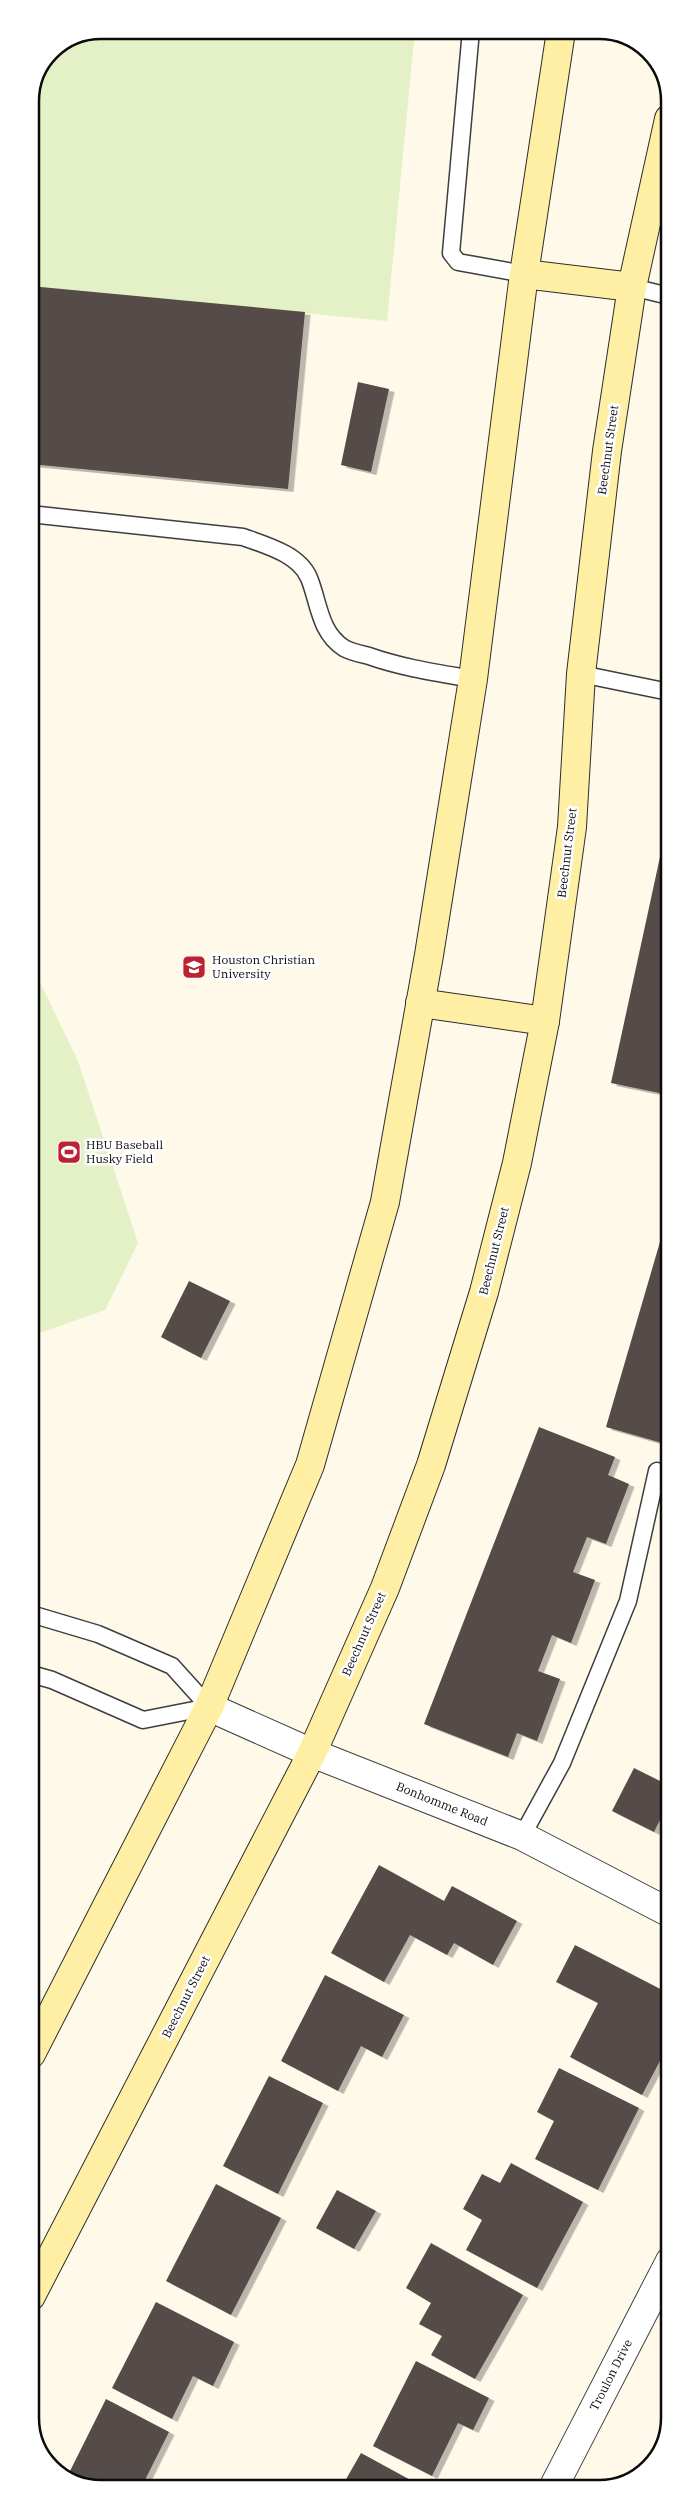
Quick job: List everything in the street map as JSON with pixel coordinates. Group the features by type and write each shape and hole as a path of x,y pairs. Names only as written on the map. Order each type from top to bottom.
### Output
{"main road":[{"path":"39,2038 209,1707 310,1466 385,1202 473,679 524,274 560,39"},
{"name":"Beechnut Street","path":"39,2281 312,1753 385,1588 431,1465 484,1292 517,1163 545,1021 572,827 581,674 607,451 632,288 661,156"},
{"path":"524,274 632,288"},
{"path":"420,1003 545,1021"}],"street":[{"name":"Bonhomme Road","path":"209,1707 312,1753 522,1836 661,1908"},
{"name":"Troulon Drive","path":"557,2480 661,2278"}],"lane":[{"path":"470,39 450,253 458,262 524,274"},
{"path":"632,288 661,294"},
{"path":"39,515 243,537 276,549 295,561 308,577 317,610 326,629 344,648 399,666 473,679"},
{"path":"581,674 661,690"},
{"path":"522,1836 562,1763 628,1601 657,1471"},
{"name":"Bonhomme Road","path":"39,1616 98,1634 172,1666 209,1707"},
{"path":"39,1676 52,1680 143,1720 209,1707"}],"green space":[{"path":"101,39 414,39 387,321 39,288 39,101 43,77 49,66 66,49 77,43"},
{"name":"HBU Baseball Husky Field","path":"39,981 78,1061 138,1243 105,1310 39,1333"}],"building":[{"path":"39,287 305,312 288,489 39,465"},
{"path":"358,382 389,389 371,472 341,465"},
{"path":"661,852 661,1093 611,1083"},
{"path":"661,1238 661,1443 606,1427"},
{"path":"189,1281 230,1301 201,1358 161,1337"},
{"path":"539,1427 615,1457 608,1475 629,1484 606,1544 587,1537 573,1572 595,1580 571,1643 552,1635 538,1671 560,1679 537,1741 517,1733 508,1757 424,1724"},
{"path":"634,1768 661,1782 661,1818 654,1832 612,1811"},
{"path":"379,1865 444,1901 452,1886 517,1921 493,1965 454,1943 447,1955 410,1935 384,1982 331,1953"},
{"path":"575,1945 661,1989 661,2059 642,2095 570,2057 598,2003 556,1982"},
{"path":"325,1975 404,2015 382,2057 361,2046 338,2091 281,2061"},
{"path":"559,2068 639,2108 598,2190 535,2159 554,2121 537,2112"},
{"path":"269,2076 323,2103 278,2194 223,2166"},
{"path":"511,2163 583,2202 537,2288 466,2250 482,2220 463,2209 482,2174 500,2183"},
{"path":"216,2184 281,2218 231,2315 166,2281"},
{"path":"337,2190 376,2211 354,2249 316,2228"},
{"path":"431,2243 523,2295 475,2379 431,2355 442,2336 419,2324 431,2303 406,2288"},
{"path":"156,2302 234,2342 213,2386 193,2376 172,2419 112,2388"},
{"path":"416,2361 489,2398 473,2430 458,2423 432,2476 373,2446"},
{"path":"106,2399 169,2432 145,2480 97,2480 77,2476 70,2472"},
{"path":"361,2453 410,2480 346,2480"}],"place":[{"name":"Houston Christian University","path":"194,967"},
{"name":"HBU Baseball Husky Field","path":"69,1152"}]}
